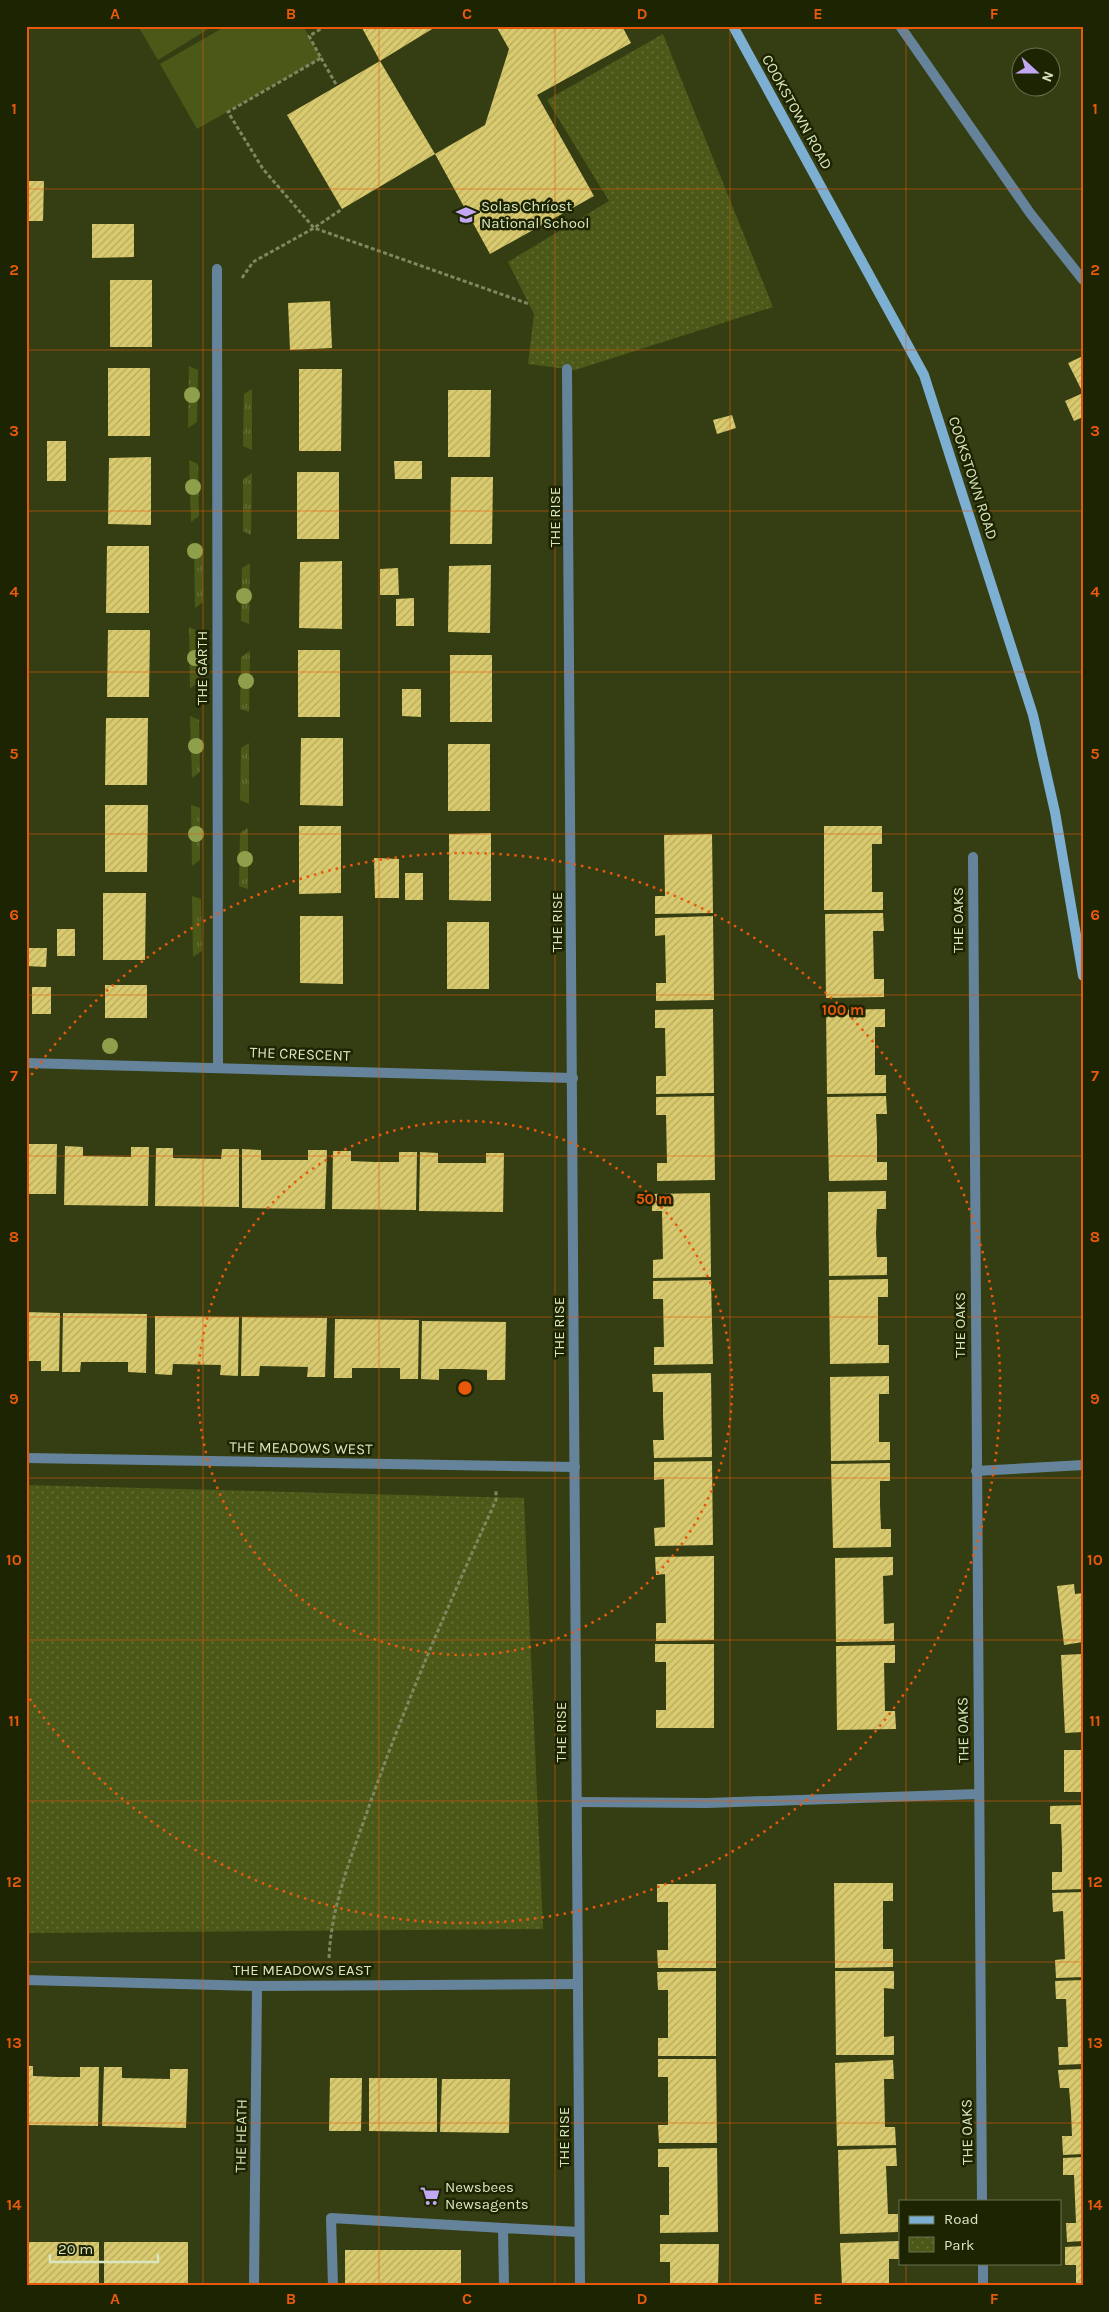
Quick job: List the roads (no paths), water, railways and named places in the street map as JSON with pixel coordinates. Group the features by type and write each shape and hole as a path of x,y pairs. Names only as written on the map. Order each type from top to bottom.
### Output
{"street":[{"name":"COOKSTOWN ROAD","path":"734,26 924,375 1033,715 1055,812 1083,976"},
{"path":"900,26 1030,213 1083,280"},
{"name":"THE GARTH","path":"217,269 218,1066"},
{"name":"THE RISE","path":"567,369 580,2286"},
{"name":"THE OAKS","path":"973,857 982,2200"},
{"name":"THE CRESCENT","path":"26,1063 218,1066 573,1078"},
{"name":"THE MEADOWS WEST","path":"26,1458 575,1467"},
{"path":"976,1471 1083,1465"},
{"path":"576,1802 707,1803 979,1794"},
{"name":"THE MEADOWS EAST","path":"26,1980 257,1986 578,1984"},
{"name":"THE HEATH","path":"254,2286 257,1986"},
{"path":"333,2286 331,2218 579,2232"},
{"path":"503,2228 504,2286"},
{"path":"983,2264 983,2286"}],"place":[{"name":"Solas Chríost National School","path":"466,215"},
{"name":"Newsbees Newsagents","path":"430,2196"}]}
